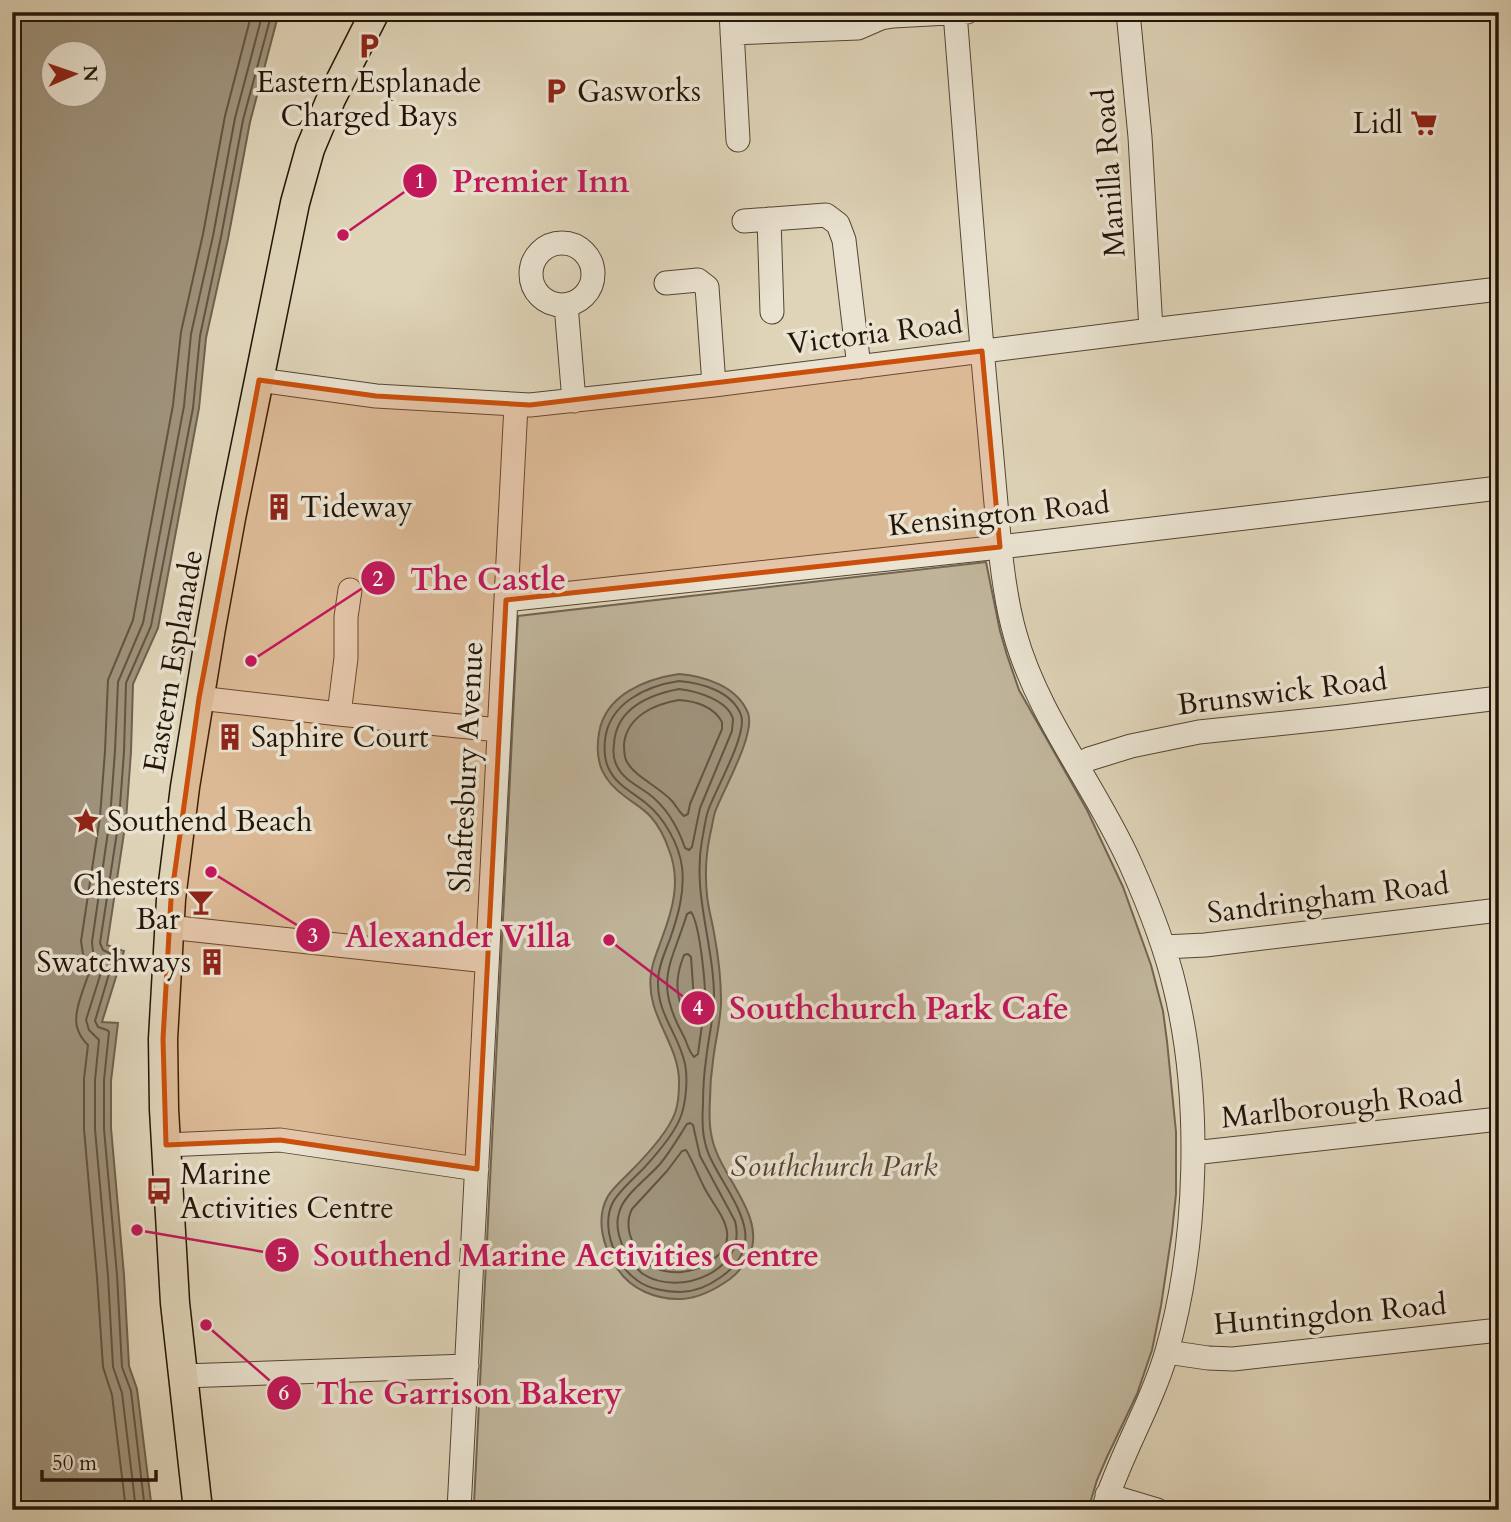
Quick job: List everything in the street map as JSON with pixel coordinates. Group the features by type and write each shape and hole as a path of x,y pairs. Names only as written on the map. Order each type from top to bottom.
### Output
{"main road":[{"name":"Eastern Esplanade","path":"198,1510 175,1303 166,1145 163,1039 168,927 199,698 231,518 295,203 306,162 331,99 375,12"}],"street":[{"path":"738,140 732,23 857,20 967,12"},
{"name":"Manilla Road","path":"1128,12 1140,137 1152,330"},
{"path":"955,13 1000,547 1004,586 1015,636 1047,713 1107,816 1142,891 1164,947 1183,1025 1193,1124 1189,1227 1183,1281 1167,1352 1105,1502 1157,1510"},
{"path":"744,221 826,215 838,224 844,240 859,367"},
{"path":"769,219 772,312"},
{"path":"666,283 698,280 707,287 714,384"},
{"name":"Victoria Road","path":"259,380 376,397 516,405 574,401 1499,289"},
{"path":"566,305 574,401"},
{"name":"Shaftesbury Avenue","path":"459,1510 516,405"},
{"name":"Kensington Road","path":"506,600 1000,547 1499,488"},
{"path":"339,714 350,590"},
{"path":"199,698 499,730"},
{"name":"Brunswick Road","path":"1077,766 1089,759 1131,746 1199,732 1499,698"},
{"name":"Sandringham Road","path":"1164,947 1205,945 1499,910"},
{"path":"168,927 487,961"},
{"name":"Marlborough Road","path":"1193,1153 1499,1119"},
{"path":"166,1145 281,1140 477,1169"},
{"name":"Huntingdon Road","path":"1167,1352 1233,1359 1499,1330"},
{"path":"183,1376 467,1366"}],"highlighted area":[{"path":"982,351 1000,547 506,600 477,1169 280,1140 166,1145 163,1039 171,899 199,698 259,380 376,396 530,405"}],"green space":[{"name":"Southchurch Park","path":"986,562 1000,631 1019,690 1087,810 1123,887 1151,965 1163,1011 1167,1041 1176,1132 1176,1194 1161,1306 1152,1350 1137,1394 1097,1480 1088,1510 476,1510 474,1504 518,616"}],"water":[{"name":"Southend Beach","path":"12,12 279,12 250,122 206,338 199,408 158,628 133,684 126,820 107,945 124,951 102,1022 118,1023 111,1081 111,1128 129,1366 137,1389 152,1510 12,1510"},
{"path":"679,674 709,680 728,689 748,713 749,722 743,748 714,815 706,880 721,993 711,1080 711,1132 722,1163 749,1216 753,1243 745,1263 730,1279 695,1297 672,1299 645,1292 629,1282 612,1260 602,1233 602,1214 608,1196 667,1128 676,1110 679,1083 674,1055 657,1016 651,989 653,965 674,894 673,861 664,837 654,821 606,778 599,762 598,744 603,720 618,699 640,685"}],"place":[{"name":"Eastern Esplanade Charged Bays","path":"369,46"},
{"name":"Gasworks","path":"556,91"},
{"name":"Lidl","path":"1424,123"},
{"name":"Premier Inn","path":"343,235"},
{"name":"Tideway","path":"279,507"},
{"name":"The Castle","path":"251,661"},
{"name":"Saphire Court","path":"230,737"},
{"name":"Southend Beach","path":"86,821"},
{"name":"Alexander Villa","path":"211,872"},
{"name":"Chesters Bar","path":"201,902"},
{"name":"Southchurch Park Cafe","path":"609,940"},
{"name":"Swatchways","path":"212,962"},
{"name":"Marine Activities Centre","path":"159,1191"},
{"name":"Southend Marine Activities Centre","path":"137,1230"},
{"name":"The Garrison Bakery","path":"206,1325"}]}
